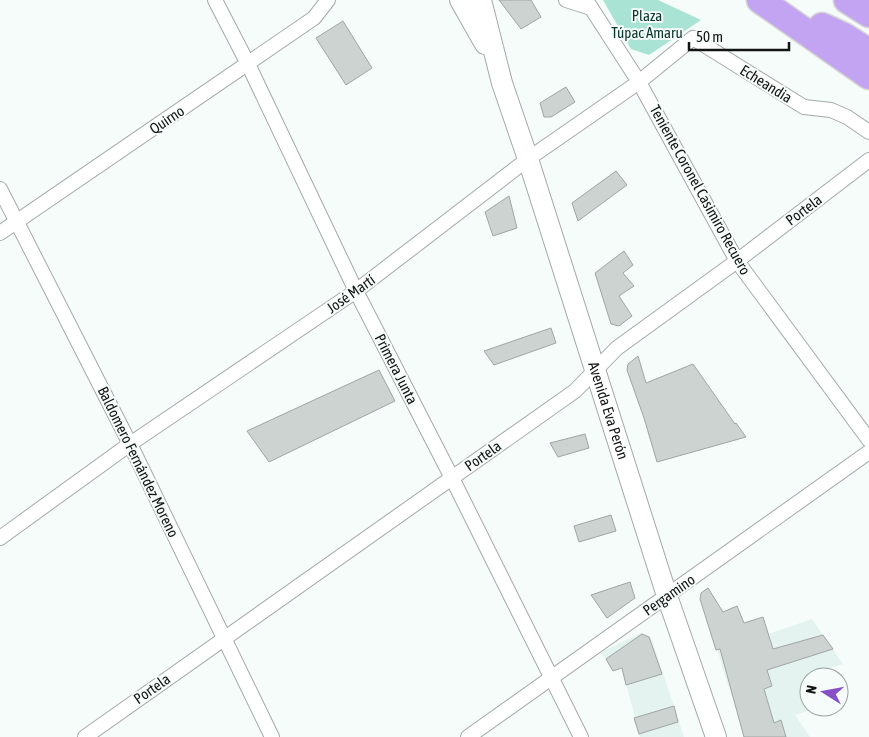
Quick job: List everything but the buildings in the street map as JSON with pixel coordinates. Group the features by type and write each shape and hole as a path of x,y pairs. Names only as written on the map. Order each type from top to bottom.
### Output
{"highway":[{"path":"760,0 869,76"},
{"path":"764,0 844,36 869,52"},
{"path":"847,0 869,14"}],"main road":[{"name":"Avenida Eva Perón","path":"460,0 479,32 502,83"},
{"name":"Avenida Eva Perón","path":"481,0 502,83 667,596 716,737"}],"street":[{"name":"Primera Junta","path":"215,0 248,64 356,291 581,737"},
{"name":"Quirno","path":"0,233 314,18 328,0"},
{"path":"566,0 589,4"},
{"name":"Teniente Coronel Casimiro Recuero","path":"589,4 639,82 737,261 869,440"},
{"name":"José Martí","path":"0,538 130,444 356,291 528,159 639,82 693,38"},
{"name":"Echeandia","path":"693,38 804,107 832,110 869,132"},
{"name":"Portela","path":"85,737 576,391 617,348 737,261 869,160"},
{"name":"Baldomero Fernández Moreno","path":"0,189 130,444 272,737"},
{"name":"Pergamino","path":"468,737 869,452"}],"shaded area":[{"path":"708,587 723,612 737,606 744,623 763,617 768,634 812,619 843,664 834,667 799,667 799,714 795,715 810,737 744,737 701,593"},
{"path":"641,633 651,637 684,737 640,737 622,668 613,671 601,652"}],"green space":[{"name":"Plaza Túpac Amaru","path":"603,0 658,0 701,20 649,55 631,49"}]}
